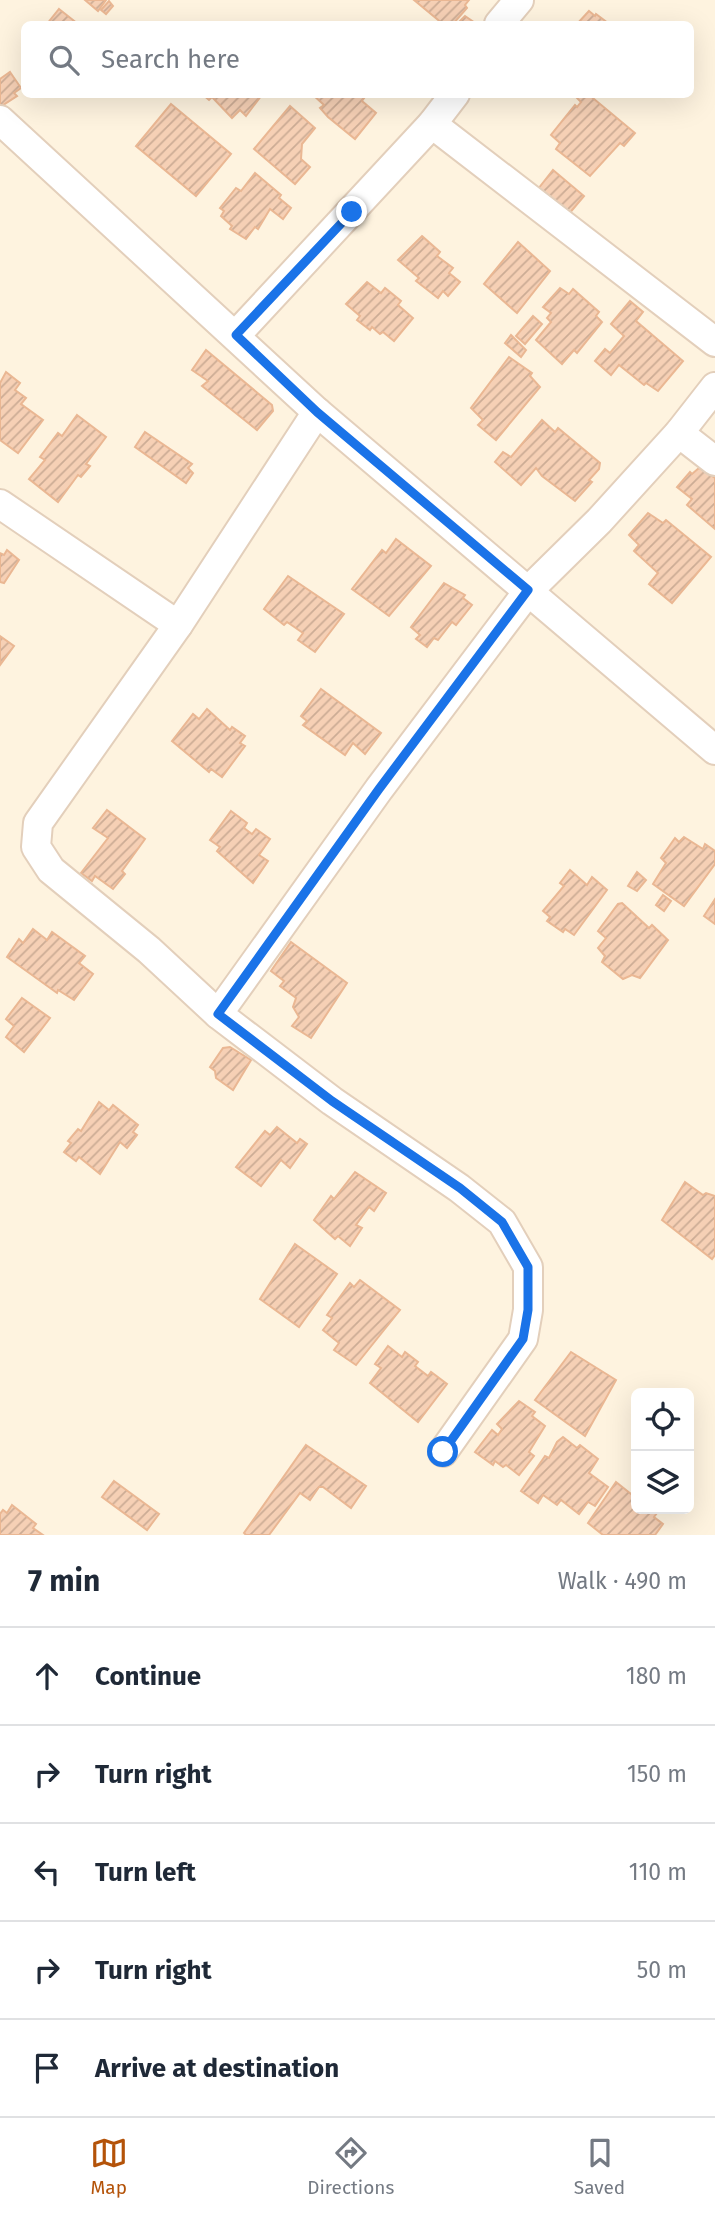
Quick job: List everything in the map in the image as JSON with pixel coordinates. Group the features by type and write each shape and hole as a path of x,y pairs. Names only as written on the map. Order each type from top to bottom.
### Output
{"street":[{"path":"502,21 519,0"},
{"path":"236,335 432,124 452,98"},
{"path":"0,120 317,412 715,750"},
{"path":"432,124 715,342"},
{"path":"218,1014 379,789 528,590 599,521 679,433 715,387"},
{"path":"317,412 178,625 38,823 36,847 51,870 149,950 218,1014 332,1101 460,1188 502,1222 528,1267 528,1310 523,1339 443,1452"},
{"path":"679,433 715,461"},
{"path":"0,503 178,625"}],"building":[{"path":"85,0 106,0 98,11"},
{"path":"414,0 469,0 465,5 467,8 456,21 439,21"},
{"path":"109,1 113,6 106,14 101,10"},
{"path":"59,9 74,21 49,21"},
{"path":"589,11 605,21 580,21"},
{"path":"10,72 21,88 14,93 17,96 0,107 0,79"},
{"path":"213,98 260,98 246,116 240,110 232,118"},
{"path":"316,98 364,98 362,101 376,113 355,139 328,117 320,108 324,105"},
{"path":"577,98 593,98 635,133 624,146 620,143 590,176 556,149 560,143 551,135 575,105 577,107 581,102"},
{"path":"171,104 231,154 196,196 136,146"},
{"path":"290,106 315,128 302,144 301,159 310,167 295,184 254,149"},
{"path":"553,170 584,196 568,215 538,189"},
{"path":"255,173 281,195 279,198 291,208 283,219 270,209 258,229 255,227 246,239 230,229 232,226 221,216 224,211 220,208 236,188 241,191"},
{"path":"422,236 440,252 437,256 453,268 449,273 460,282 448,296 443,291 438,298 416,281 419,278 398,260"},
{"path":"518,242 550,271 517,313 484,284"},
{"path":"367,282 381,293 385,288 401,301 398,305 413,318 394,341 383,332 380,334 372,327 370,330 357,320 360,316 346,304"},
{"path":"560,288 569,294 573,289 599,312 596,316 602,322 577,353 574,350 562,364 536,340 551,322 547,318 551,313 543,307"},
{"path":"630,301 643,312 636,321 683,361 658,391 646,383 644,385 619,365 611,375 595,361 605,349 610,353 624,336 611,324"},
{"path":"533,316 542,324 525,344 516,336"},
{"path":"511,335 526,350 521,357 505,343"},
{"path":"206,350 272,405 273,411 257,430 202,386 208,381 192,370"},
{"path":"509,357 532,373 530,376 540,387 496,440 478,425 483,420 471,408"},
{"path":"6,372 20,383 15,390 26,398 21,404 43,420 18,453 0,440 0,383"},
{"path":"77,415 106,437 86,464 90,466 81,477 78,475 58,502 29,479 45,460 40,457 58,433 62,436"},
{"path":"542,420 555,432 558,428 600,463 599,469 589,480 592,482 575,501 542,476 536,468 521,485 495,462 503,452 511,457"},
{"path":"145,432 192,464 188,468 193,473 186,483 135,447"},
{"path":"699,468 715,478 715,529 687,505 692,499 677,487 690,472 692,474"},
{"path":"648,513 663,523 666,520 711,557 672,603 649,584 658,573 634,551 639,545 629,535"},
{"path":"396,539 431,566 389,616 352,589 382,550 386,553"},
{"path":"7,550 19,560 4,583 0,582 0,553 4,555"},
{"path":"288,576 344,614 315,652 298,640 303,633 287,622 284,625 264,609"},
{"path":"444,583 465,595 463,598 472,605 456,625 452,622 438,640 434,638 427,647 416,639 420,635 411,627"},
{"path":"0,636 14,646 0,665"},
{"path":"321,689 381,733 365,754 353,743 345,755 303,725 307,721 301,716"},
{"path":"207,709 230,730 232,727 245,736 240,743 245,746 222,777 211,769 209,772 172,741 193,714 199,719"},
{"path":"107,810 145,839 122,871 125,874 113,889 95,876 92,881 81,873 108,838 93,828"},
{"path":"231,811 247,823 244,828 252,834 256,829 270,839 259,855 268,861 253,883 217,851 220,847 210,840"},
{"path":"684,837 703,849 705,844 715,851 715,864 684,906 653,884 666,863 661,858 675,838 679,842"},
{"path":"570,870 587,885 592,877 607,890 574,935 565,929 563,932 547,921 550,917 543,911 564,886 560,883"},
{"path":"637,872 646,880 637,891 628,886"},
{"path":"663,895 671,901 664,911 656,905"},
{"path":"715,899 715,924 704,916"},
{"path":"622,903 649,928 652,925 668,940 640,978 632,975 623,979 602,962 605,956 598,948 606,938 598,931 618,904"},
{"path":"33,929 47,940 52,932 85,956 79,963 93,974 74,1000 58,990 57,993 7,957 19,939 23,943"},
{"path":"291,942 347,983 311,1038 292,1026 299,1017 293,1007 296,998 280,986 284,981 271,971"},
{"path":"22,998 50,1018 24,1052 6,1037 14,1026 6,1019"},
{"path":"230,1047 251,1060 233,1090 216,1078 215,1071 210,1067 223,1048"},
{"path":"99,1102 109,1110 113,1105 138,1125 133,1132 137,1135 127,1148 120,1142 100,1174 79,1157 76,1161 64,1152 71,1143 68,1141 78,1129 81,1131"},
{"path":"277,1127 297,1143 300,1139 307,1144 290,1168 281,1160 261,1186 236,1167 265,1131 270,1135"},
{"path":"355,1172 386,1193 374,1211 369,1207 356,1225 362,1228 350,1246 338,1236 335,1239 314,1220 331,1196 334,1199"},
{"path":"685,1182 703,1195 706,1193 715,1196 715,1255 712,1259 662,1220"},
{"path":"295,1244 337,1274 299,1327 260,1299"},
{"path":"360,1280 400,1310 356,1365 334,1350 339,1343 323,1330 332,1318 327,1315 350,1283 354,1287"},
{"path":"388,1346 402,1357 405,1352 418,1362 415,1366 428,1376 431,1372 447,1384 418,1422 370,1383 381,1368 375,1364"},
{"path":"571,1352 616,1380 585,1436 535,1400"},
{"path":"519,1401 535,1412 532,1416 545,1426 529,1452 534,1456 519,1475 506,1465 503,1467 495,1461 493,1465 475,1452 492,1430 498,1435 502,1429 497,1424"},
{"path":"563,1437 577,1448 580,1445 598,1459 589,1473 608,1487 595,1506 588,1502 579,1514 561,1500 557,1505 543,1495 538,1503 521,1491 545,1456 549,1458 557,1442"},
{"path":"306,1445 366,1486 351,1508 323,1487 319,1487 310,1500 300,1493 269,1535 246,1535 244,1533"},
{"path":"114,1481 159,1514 147,1530 102,1497"},
{"path":"616,1482 631,1494 631,1514 656,1514 654,1517 663,1524 655,1535 603,1535 588,1523"},
{"path":"12,1505 36,1524 33,1528 43,1535 0,1535 0,1514 3,1510 7,1513"}],"route":[{"path":"352,212 236,335 317,412 528,590 379,789 218,1014 332,1101 460,1188 502,1222 528,1267 528,1310 523,1339 443,1452"}]}
